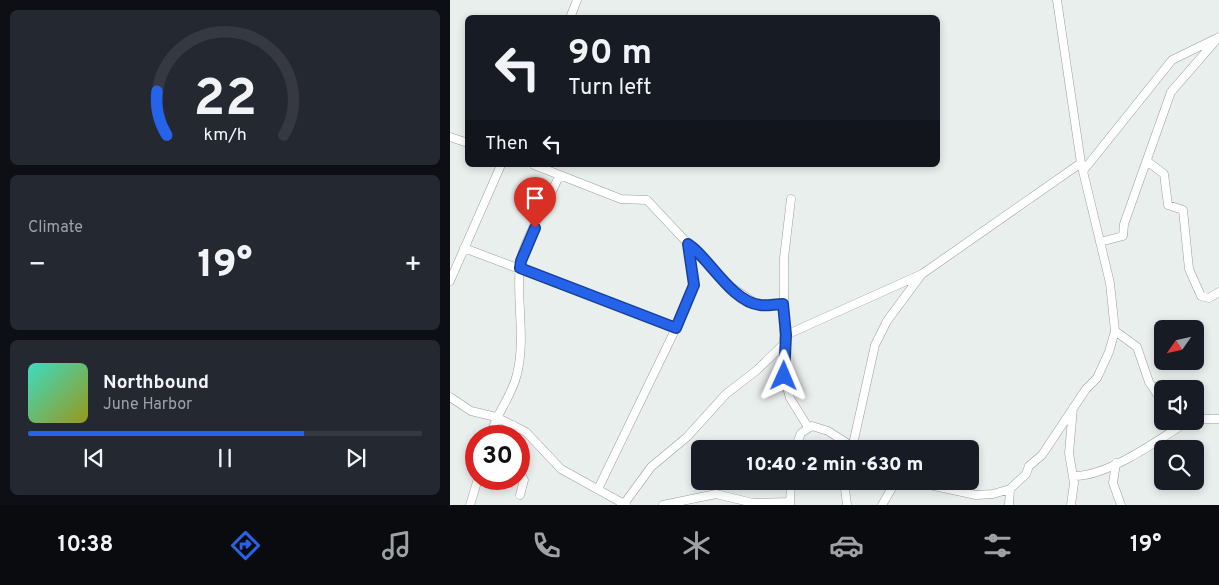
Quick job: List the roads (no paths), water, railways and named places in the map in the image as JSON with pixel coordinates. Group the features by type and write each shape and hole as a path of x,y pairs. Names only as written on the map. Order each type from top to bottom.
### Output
{"street":[{"path":"571,15 577,0"},
{"path":"953,490 976,495 993,494 1010,489 1026,474 1029,466 1042,455 1072,408 1101,371 1115,331 1110,283 1082,167 1057,0"},
{"path":"530,435 560,468 624,505 651,467 688,437 726,394 757,370 785,339 922,274 1082,167 1172,60 1218,38"},
{"path":"1100,242 1123,236 1124,224 1171,92 1218,38"},
{"path":"450,137 465,143"},
{"path":"1146,161 1164,174 1168,205 1183,210 1189,269 1201,296 1209,298 1219,292"},
{"path":"450,281 500,167"},
{"path":"539,167 621,198 647,200 688,244 700,254 724,282 748,300 760,305 770,303 783,304"},
{"path":"493,425 496,417 512,392 518,372 521,332 518,292 520,268 527,244 559,176"},
{"path":"791,199 784,258 784,376 790,398 808,426"},
{"path":"598,489 676,328 694,285 688,244"},
{"path":"464,248 676,328"},
{"path":"854,440 875,345 887,321 922,274"},
{"path":"1115,331 1137,347 1149,382 1154,389"},
{"path":"450,396 471,411 496,417 513,425"},
{"path":"1071,505 1073,476 1069,454 1072,408"},
{"path":"1204,418 1219,419"},
{"path":"798,440 801,432 808,426 816,426 828,431 841,440"},
{"path":"1073,476 1089,475 1136,454 1174,430"},
{"path":"1116,463 1113,483 1121,505"},
{"path":"1009,505 1010,489"},
{"path":"470,505 475,490"},
{"path":"520,495 521,490"},
{"path":"663,505 705,494 716,494 753,503 790,504 790,490"},
{"path":"845,490 847,505"},
{"path":"882,505 891,490"}]}
